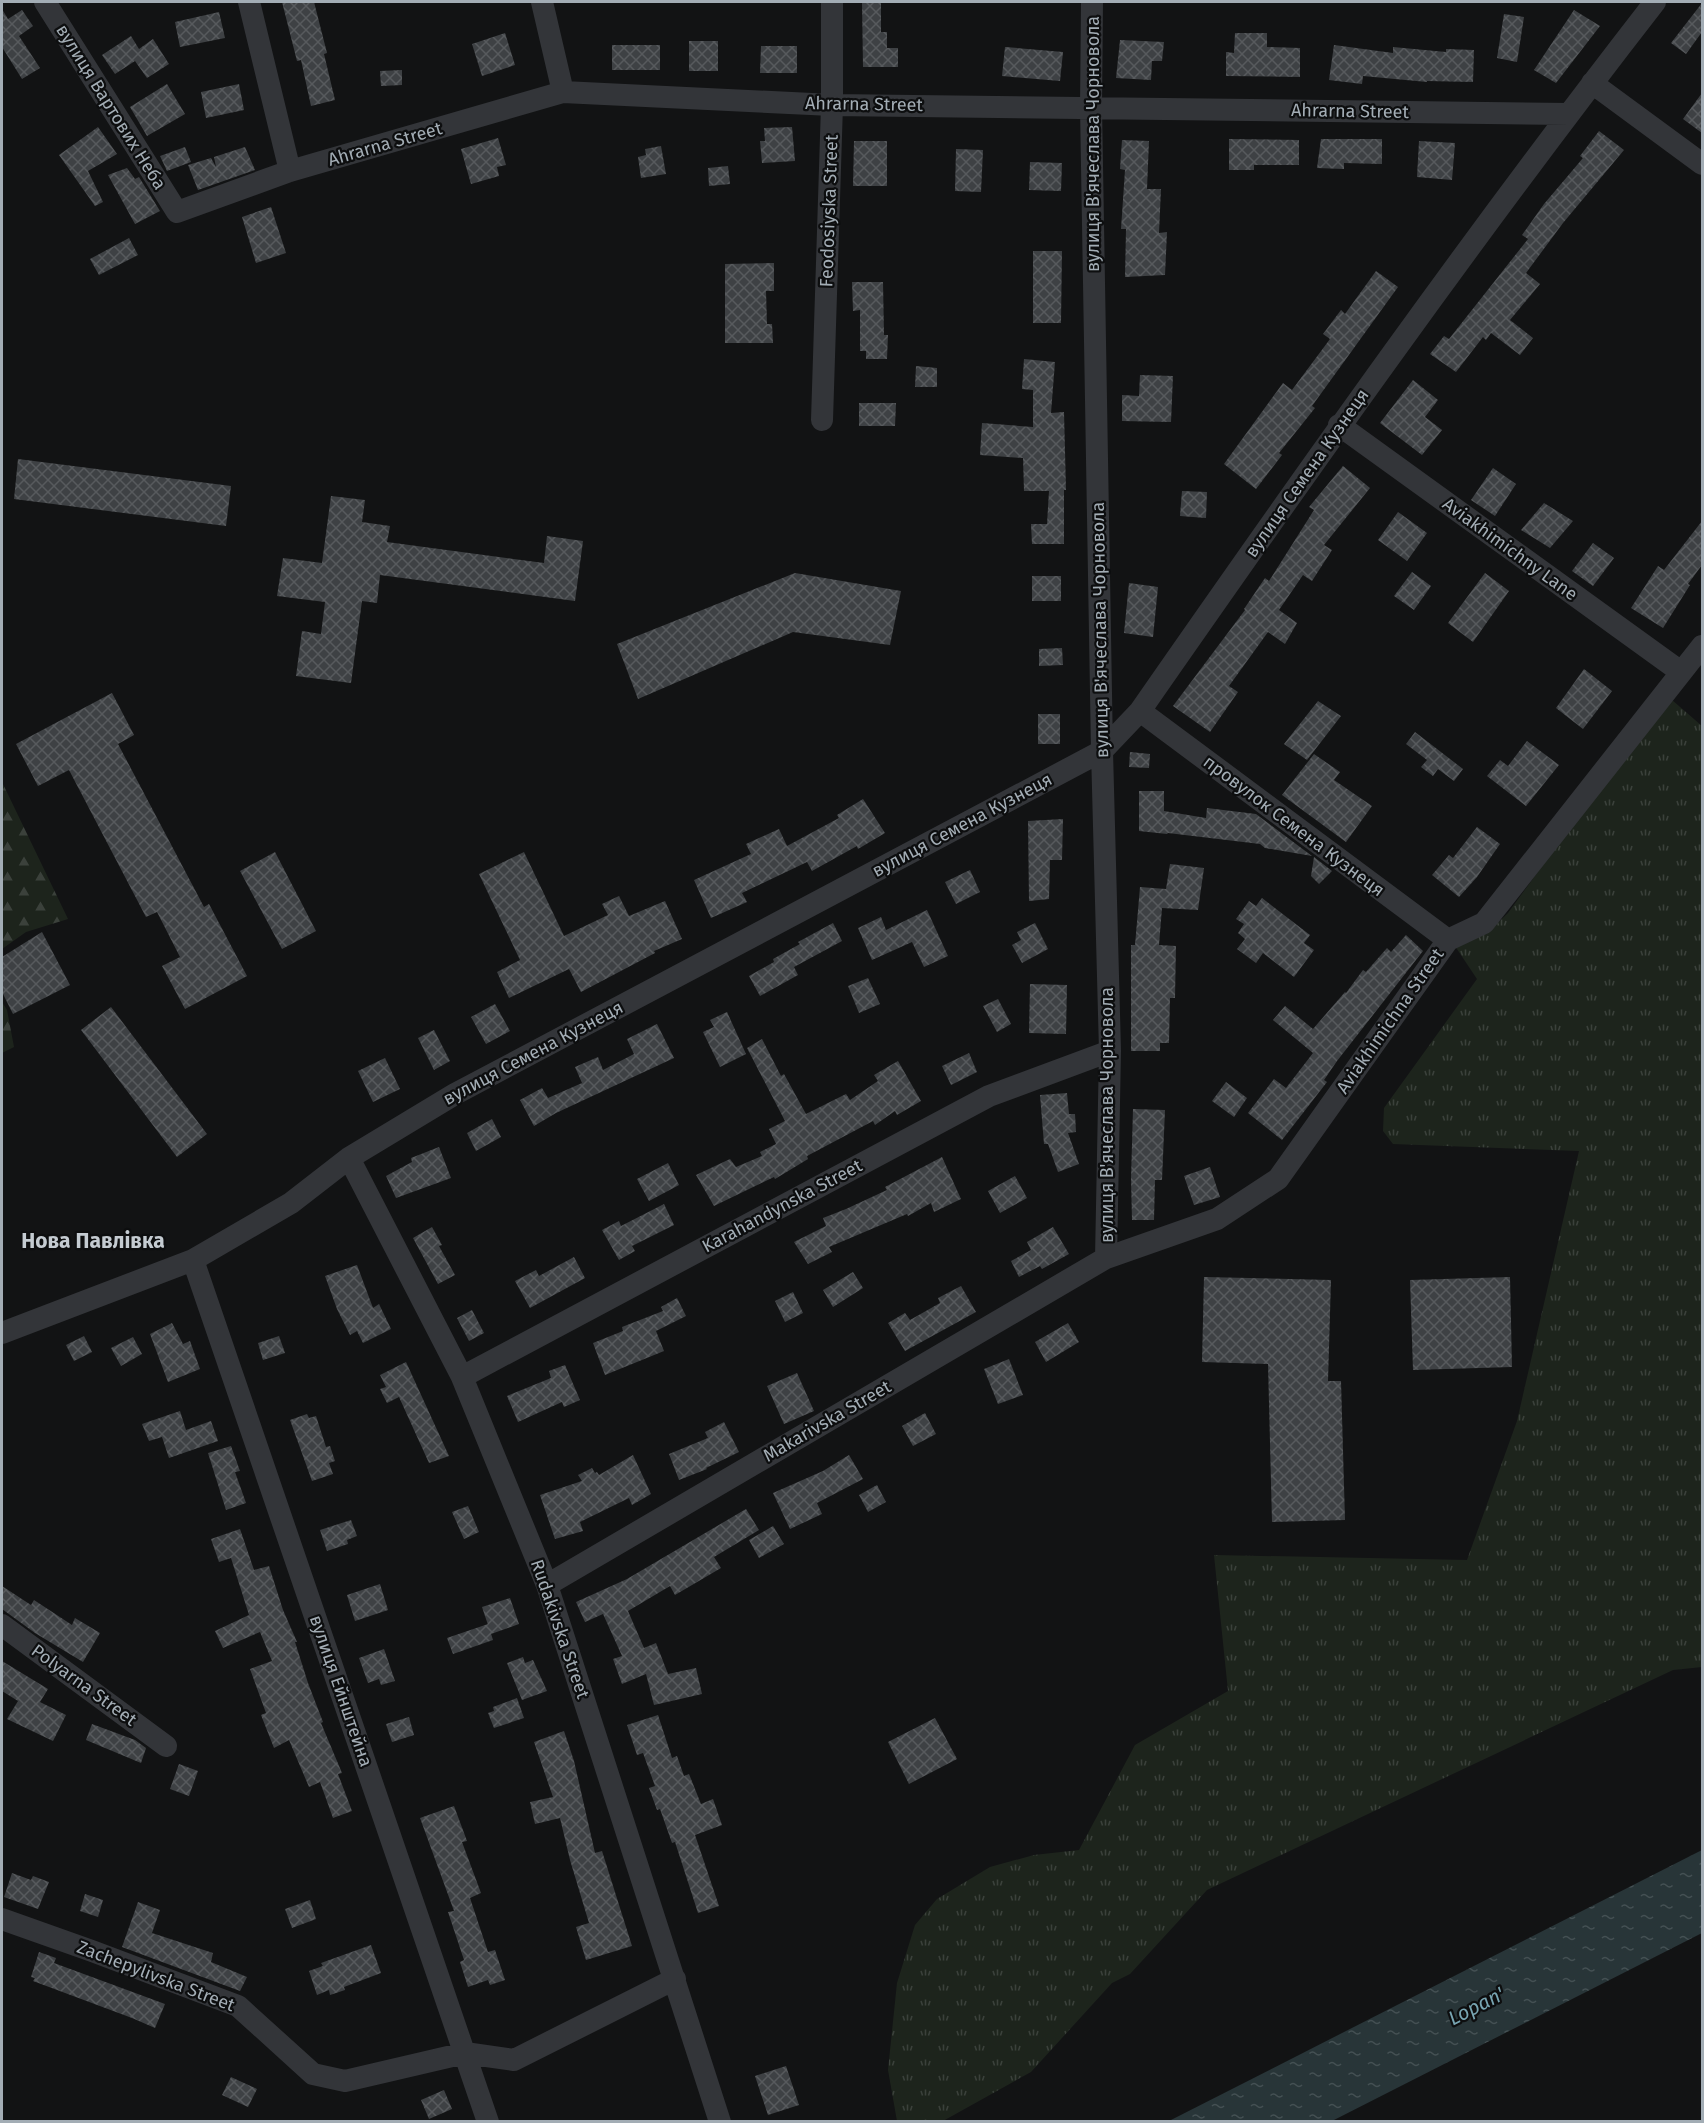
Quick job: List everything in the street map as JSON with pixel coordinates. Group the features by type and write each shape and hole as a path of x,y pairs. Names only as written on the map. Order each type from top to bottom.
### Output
{"street":[{"name":"вулиця Вартових Неба","path":"45,2 177,212"},
{"path":"249,2 290,171"},
{"path":"542,2 563,92"},
{"name":"Feodosiyska Street","path":"822,420 832,105 832,2"},
{"name":"вулиця В'ячеслава Чорновола","path":"1092,2 1091,107 1102,752 1110,1051 1106,1258"},
{"name":"вулиця Семена Кузнеця","path":"2,1333 193,1260 291,1203 350,1158 455,1094 1102,752 1140,711 1339,425 1592,83 1655,2"},
{"path":"1592,83 1702,164"},
{"name":"Ahrarna Street","path":"177,212 290,171 563,92 832,105 1569,114"},
{"name":"Aviakhimichny Lane","path":"1339,425 1681,672"},
{"name":"Aviakhimichna Street","path":"1106,1258 1217,1219 1278,1179 1443,947 1484,923 1702,646"},
{"name":"провулок Семена Кузнеця","path":"1140,711 1443,947"},
{"name":"Karahandynska Street","path":"462,1377 989,1096 1110,1051"},
{"name":"Rudakivska Street","path":"350,1158 462,1377 547,1585 720,2121"},
{"name":"Makarivska Street","path":"547,1585 1106,1258"},
{"name":"вулиця Ейнштейна","path":"193,1260 489,2121"},
{"name":"Polyarna Street","path":"2,1625 166,1746"},
{"name":"Zachepylivska Street","path":"2,1919 238,2006 314,2074 345,2081 465,2053"},
{"path":"465,2053 514,2060 675,1979"}],"green space":[{"path":"1672,700 1702,726 1702,1667 1673,1670 1207,1890 1130,1974 1112,1983 1031,2072 943,2121 897,2121 888,2070 897,1983 915,1925 937,1899 990,1867 1034,1855 1079,1850 1135,1745 1228,1691 1214,1555 1467,1560 1517,1421 1579,1151 1393,1144 1383,1131 1384,1108 1477,979 1455,946 1486,934 1508,913 1578,817"},
{"path":"2,782 68,919 26,932 2,949"},
{"path":"2,1002 7,1010 14,1047 2,1053"}],"water":[{"name":"Lopan'","path":"1702,1850 1702,1933 1332,2121 1169,2121"}],"building":[{"path":"282,2 314,2 327,53 324,54 335,100 311,106 301,60 297,61"},
{"path":"862,2 881,2 881,32 887,32 887,48 898,48 898,67 863,67"},
{"path":"1702,3 1702,32 1686,54 1671,43"},
{"path":"2,9 8,19 22,10 33,26 19,36 40,68 22,79 2,47"},
{"path":"1574,10 1600,26 1556,83 1534,70"},
{"path":"219,12 225,38 180,47 175,22"},
{"path":"1504,14 1524,17 1517,62 1497,58"},
{"path":"505,33 515,65 482,76 472,44"},
{"path":"1235,33 1267,33 1267,47 1300,48 1300,77 1226,76 1226,52 1234,53"},
{"path":"131,36 139,49 153,39 169,64 147,78 135,61 115,74 102,55"},
{"path":"1120,40 1164,42 1162,61 1152,61 1151,80 1116,78"},
{"path":"689,41 718,41 718,71 689,71"},
{"path":"612,45 660,45 660,70 612,70"},
{"path":"1334,45 1393,53 1393,47 1446,52 1446,49 1474,50 1473,82 1427,82 1363,76 1362,84 1329,80"},
{"path":"761,46 797,46 797,73 760,73"},
{"path":"1005,47 1063,52 1060,81 1002,76"},
{"path":"402,70 402,85 381,86 380,71"},
{"path":"167,84 185,114 147,136 130,107"},
{"path":"239,84 244,110 206,118 201,92"},
{"path":"1702,93 1702,133 1683,119"},
{"path":"98,127 117,154 88,171 103,202 95,206 59,155"},
{"path":"792,127 795,161 762,163 760,141 765,141 764,128"},
{"path":"1599,131 1624,150 1563,223 1526,273 1540,284 1510,320 1533,338 1520,355 1491,333 1486,340 1483,337 1456,372 1430,354 1444,336 1449,339 1528,239 1522,235 1544,204 1583,158 1580,156"},
{"path":"498,138 506,165 497,167 499,176 471,184 461,149"},
{"path":"1229,139 1299,140 1299,165 1254,165 1254,170 1229,170"},
{"path":"1321,139 1382,139 1382,164 1344,163 1344,169 1317,168"},
{"path":"1122,140 1149,141 1147,189 1161,189 1159,233 1167,232 1165,275 1125,277 1126,229 1121,229 1125,170 1120,169"},
{"path":"854,141 887,141 887,186 853,186"},
{"path":"1419,141 1455,143 1452,180 1417,177"},
{"path":"661,146 666,174 641,178 638,157 646,155 645,149"},
{"path":"185,147 191,162 167,171 160,156"},
{"path":"245,147 255,170 198,190 188,165 211,158 216,167 214,157"},
{"path":"956,149 983,150 981,192 955,191"},
{"path":"1030,162 1062,163 1061,191 1029,190"},
{"path":"728,166 730,184 709,186 708,168"},
{"path":"127,168 135,179 139,177 160,211 135,224 108,175"},
{"path":"271,207 286,253 256,263 242,217"},
{"path":"129,238 138,255 99,275 90,259"},
{"path":"1033,251 1062,251 1061,323 1033,323"},
{"path":"774,263 774,291 766,291 767,324 772,324 773,343 725,343 725,264"},
{"path":"1376,271 1398,287 1312,406 1315,408 1279,453 1282,455 1256,489 1224,464 1283,383 1292,390 1330,339 1323,334 1341,310 1345,314"},
{"path":"852,282 883,282 884,335 888,335 887,359 866,359 866,351 860,351 860,310 853,311"},
{"path":"1024,359 1055,362 1051,413 1064,412 1066,490 1064,490 1064,544 1032,544 1031,524 1047,524 1049,491 1024,491 1023,458 980,455 982,423 1033,427 1033,390 1022,389"},
{"path":"916,366 937,368 937,387 915,387"},
{"path":"1140,375 1173,376 1171,422 1122,421 1122,395 1139,396"},
{"path":"1413,380 1438,400 1425,417 1442,430 1422,455 1380,423"},
{"path":"859,403 896,403 895,426 859,426"},
{"path":"18,459 231,486 226,526 14,499"},
{"path":"1343,466 1370,488 1324,545 1332,550 1312,581 1303,575 1279,610 1297,623 1285,644 1268,632 1229,686 1238,692 1210,732 1173,706 1245,610 1265,578 1269,581 1314,510 1309,507"},
{"path":"1493,468 1516,484 1495,516 1471,500"},
{"path":"1182,491 1207,492 1206,518 1180,516"},
{"path":"331,496 365,500 362,522 390,526 387,542 544,563 547,536 583,541 575,601 380,575 377,603 362,601 351,683 296,676 302,631 321,634 325,602 277,596 283,558 322,563"},
{"path":"1544,503 1573,521 1550,548 1521,530"},
{"path":"1398,512 1427,533 1407,561 1378,540"},
{"path":"1702,521 1702,565 1688,584 1690,585 1663,628 1631,608 1658,566 1664,570"},
{"path":"1593,543 1614,558 1593,586 1572,571"},
{"path":"1412,572 1431,586 1414,610 1394,596"},
{"path":"795,573 901,591 890,645 793,632 638,699 617,644"},
{"path":"1485,573 1509,591 1473,642 1448,623"},
{"path":"1032,576 1061,576 1061,601 1032,601"},
{"path":"1129,583 1158,587 1153,637 1124,633"},
{"path":"1062,648 1063,665 1039,666 1039,649"},
{"path":"1584,669 1612,691 1583,729 1556,708"},
{"path":"112,693 134,735 118,744 204,907 209,904 247,976 185,1009 162,966 180,957 157,912 146,917 69,770 38,786 16,744"},
{"path":"1318,701 1341,716 1307,760 1284,744"},
{"path":"1038,714 1060,714 1060,744 1038,744"},
{"path":"1415,732 1463,769 1454,781 1438,769 1433,776 1421,767 1427,760 1406,744"},
{"path":"1527,741 1559,765 1526,806 1487,776 1500,760 1508,766"},
{"path":"1130,752 1150,754 1149,768 1129,767"},
{"path":"1314,754 1340,772 1334,780 1372,806 1346,842 1282,795"},
{"path":"1139,791 1164,791 1164,811 1206,818 1207,808 1256,814 1312,856 1265,848 1260,844 1139,831"},
{"path":"863,799 885,833 812,871 807,862 742,893 747,902 711,918 694,880 751,854 746,844 779,829 787,846 839,818 837,815"},
{"path":"1063,819 1062,860 1050,860 1049,899 1029,901 1028,821"},
{"path":"1477,827 1500,844 1477,877 1459,897 1432,875 1449,855 1453,858"},
{"path":"275,852 316,931 282,949 240,871"},
{"path":"524,852 564,936 608,915 602,904 619,896 629,916 665,901 682,939 654,951 655,953 581,992 569,969 509,998 497,972 520,960 479,874"},
{"path":"1314,857 1332,871 1319,884 1311,876"},
{"path":"1170,864 1204,868 1198,910 1162,908 1159,945 1176,946 1175,998 1170,998 1169,1043 1160,1043 1160,1051 1131,1051 1131,945 1135,945 1140,887 1166,889"},
{"path":"970,870 980,892 956,904 945,882"},
{"path":"1262,898 1310,935 1304,943 1314,950 1294,977 1263,953 1256,963 1237,949 1245,939 1238,933 1244,924 1236,919 1249,901 1256,906"},
{"path":"927,910 948,956 924,967 912,942 872,960 858,928 881,917 886,930"},
{"path":"833,923 842,941 794,967 798,975 760,996 749,976 800,944 798,942"},
{"path":"1035,923 1048,949 1022,963 1012,945 1021,940 1017,932"},
{"path":"42,932 70,985 13,1014 2,992 2,957"},
{"path":"1406,935 1423,951 1337,1061 1324,1080 1327,1082 1282,1140 1248,1113 1274,1079 1286,1088 1313,1053 1273,1020 1285,1006 1313,1029 1346,993 1363,970 1366,972 1387,948 1391,952"},
{"path":"868,978 880,1004 859,1013 848,986"},
{"path":"1030,984 1067,985 1066,1034 1029,1033"},
{"path":"998,999 1011,1024 997,1032 983,1006"},
{"path":"495,1004 510,1031 486,1044 471,1017"},
{"path":"111,1007 207,1134 177,1157 81,1030"},
{"path":"727,1012 746,1054 720,1067 703,1032 714,1027 710,1020"},
{"path":"657,1024 674,1058 556,1113 534,1126 520,1100 542,1088 548,1098 582,1083 575,1067 598,1057 603,1070 634,1054 627,1039"},
{"path":"434,1030 450,1061 434,1070 418,1038"},
{"path":"762,1039 781,1076 784,1074 806,1114 846,1094 850,1100 878,1081 874,1075 898,1061 921,1101 897,1115 895,1111 875,1125 873,1121 807,1156 808,1159 775,1179 774,1177 714,1206 696,1175 730,1159 736,1167 762,1156 760,1152 776,1144 769,1129 785,1121 747,1048"},
{"path":"969,1053 977,1072 951,1085 942,1066"},
{"path":"385,1058 400,1089 373,1102 358,1071"},
{"path":"1226,1082 1247,1098 1234,1117 1212,1101"},
{"path":"1067,1093 1069,1114 1075,1114 1076,1132 1068,1133 1079,1164 1058,1172 1048,1144 1044,1144 1040,1095"},
{"path":"1133,1109 1165,1110 1162,1180 1155,1180 1154,1220 1132,1220"},
{"path":"492,1119 501,1137 476,1151 467,1133"},
{"path":"439,1147 451,1178 396,1198 386,1176 412,1162 411,1158"},
{"path":"942,1157 961,1199 934,1212 931,1203 908,1216 907,1214 829,1247 832,1252 808,1264 794,1242 826,1226 823,1218 887,1190 885,1187"},
{"path":"668,1163 679,1185 649,1201 637,1179"},
{"path":"1210,1167 1220,1197 1194,1205 1184,1176"},
{"path":"1015,1176 1027,1198 1000,1213 988,1191"},
{"path":"664,1204 674,1225 632,1246 635,1251 619,1260 602,1230 619,1221 621,1226"},
{"path":"432,1227 442,1245 439,1246 455,1275 438,1284 413,1238"},
{"path":"1053,1227 1069,1254 1042,1269 1040,1266 1019,1277 1011,1261 1031,1250 1027,1242"},
{"path":"574,1257 585,1278 530,1308 515,1281 536,1270 539,1276"},
{"path":"357,1265 373,1308 379,1304 391,1329 363,1343 357,1331 350,1335 337,1309 325,1276"},
{"path":"853,1272 863,1288 833,1307 823,1290"},
{"path":"1204,1277 1331,1280 1328,1381 1341,1381 1345,1520 1272,1522 1268,1364 1202,1362"},
{"path":"1510,1277 1512,1367 1413,1370 1410,1280"},
{"path":"961,1286 976,1312 905,1351 888,1323 905,1313 910,1320 940,1303 938,1298"},
{"path":"793,1292 803,1313 785,1322 775,1301"},
{"path":"677,1298 686,1316 656,1331 664,1351 605,1375 593,1343 623,1331 622,1327 663,1311 661,1307"},
{"path":"472,1310 484,1333 469,1341 457,1318"},
{"path":"172,1323 183,1344 190,1341 200,1369 168,1382 150,1334"},
{"path":"1068,1323 1079,1342 1046,1362 1035,1342"},
{"path":"84,1336 92,1352 74,1361 66,1345"},
{"path":"279,1336 285,1353 263,1360 258,1343"},
{"path":"133,1337 142,1354 121,1366 111,1348"},
{"path":"1009,1359 1023,1395 998,1404 984,1369"},
{"path":"406,1362 449,1456 429,1463 399,1397 387,1403 380,1389 386,1387 380,1375"},
{"path":"565,1365 580,1400 564,1407 562,1402 518,1422 507,1396 551,1378 549,1371"},
{"path":"797,1373 814,1411 784,1424 767,1386"},
{"path":"180,1411 186,1430 211,1421 218,1441 169,1458 162,1437 149,1441 142,1424"},
{"path":"925,1413 936,1434 913,1446 902,1426"},
{"path":"307,1414 309,1418 316,1416 326,1447 330,1446 335,1461 329,1463 333,1474 312,1481 290,1420"},
{"path":"724,1422 739,1452 707,1469 679,1480 669,1454 708,1438 705,1432"},
{"path":"231,1446 240,1471 235,1472 246,1503 226,1510 208,1453"},
{"path":"633,1455 651,1494 632,1505 629,1498 580,1522 583,1531 555,1539 540,1495 582,1481 578,1475 592,1468 599,1475"},
{"path":"849,1455 863,1479 817,1503 822,1514 790,1529 773,1493 823,1471"},
{"path":"877,1485 886,1502 868,1512 859,1495"},
{"path":"468,1506 479,1532 464,1539 452,1512"},
{"path":"746,1509 759,1530 714,1557 721,1568 675,1595 670,1586 628,1611 644,1648 656,1643 668,1674 696,1668 702,1694 654,1705 646,1674 622,1684 613,1659 622,1656 603,1614 585,1622 576,1602 627,1579"},
{"path":"351,1520 357,1536 347,1540 348,1544 327,1551 320,1530"},
{"path":"773,1526 784,1544 759,1558 749,1540"},
{"path":"240,1529 254,1570 269,1566 283,1610 297,1642 295,1642 308,1683 323,1722 321,1723 342,1773 338,1774 352,1811 333,1818 320,1782 309,1787 289,1740 274,1748 261,1715 266,1713 250,1669 272,1661 260,1632 223,1648 215,1631 249,1615 231,1558 219,1562 211,1539"},
{"path":"380,1584 388,1610 355,1621 347,1595"},
{"path":"2,1586 31,1605 34,1600 72,1625 75,1618 100,1633 83,1662 35,1633 2,1609"},
{"path":"510,1598 519,1624 491,1634 482,1607"},
{"path":"488,1624 493,1640 453,1654 447,1638"},
{"path":"384,1649 395,1681 381,1685 379,1679 368,1683 359,1658"},
{"path":"523,1657 525,1663 533,1660 547,1691 522,1700 507,1663"},
{"path":"2,1661 48,1689 40,1702 66,1715 53,1741 7,1719 18,1701 2,1691"},
{"path":"517,1698 524,1718 494,1728 488,1713 494,1711 493,1707"},
{"path":"658,1715 672,1758 677,1756 684,1776 689,1774 701,1804 713,1799 722,1825 695,1835 719,1906 698,1913 675,1842 672,1843 660,1809 657,1810 649,1788 655,1786 643,1753 637,1755 627,1725"},
{"path":"409,1717 414,1735 392,1742 386,1724"},
{"path":"935,1718 957,1759 909,1784 888,1742"},
{"path":"92,1724 135,1740 146,1748 141,1763 86,1740"},
{"path":"564,1731 574,1761 595,1853 602,1851 632,1946 586,1960 576,1927 589,1923 560,1818 535,1824 530,1802 553,1797 534,1742"},
{"path":"179,1764 198,1771 189,1796 170,1789"},
{"path":"454,1806 467,1841 462,1842 481,1893 470,1898 488,1952 495,1950 505,1980 490,1985 488,1980 468,1987 460,1962 464,1960 448,1912 454,1911 420,1818"},
{"path":"12,1873 31,1880 33,1876 49,1882 38,1909 4,1897"},
{"path":"85,1894 103,1900 98,1917 80,1911"},
{"path":"310,1900 316,1919 292,1928 285,1909"},
{"path":"138,1902 160,1910 152,1933 213,1953 211,1962 247,1977 240,1991 122,1947"},
{"path":"371,1945 381,1973 344,1987 345,1990 330,1995 329,1990 317,1995 309,1971 323,1966 321,1963"},
{"path":"39,1952 56,1958 54,1963 165,2004 155,2028 33,1981 35,1978 31,1977"},
{"path":"786,2066 799,2105 768,2115 755,2076"},
{"path":"231,2077 257,2089 248,2107 222,2095"},
{"path":"444,2090 452,2109 429,2119 421,2100"}],"district":[{"name":"Нова Павлівка","path":"93,1241"}]}
